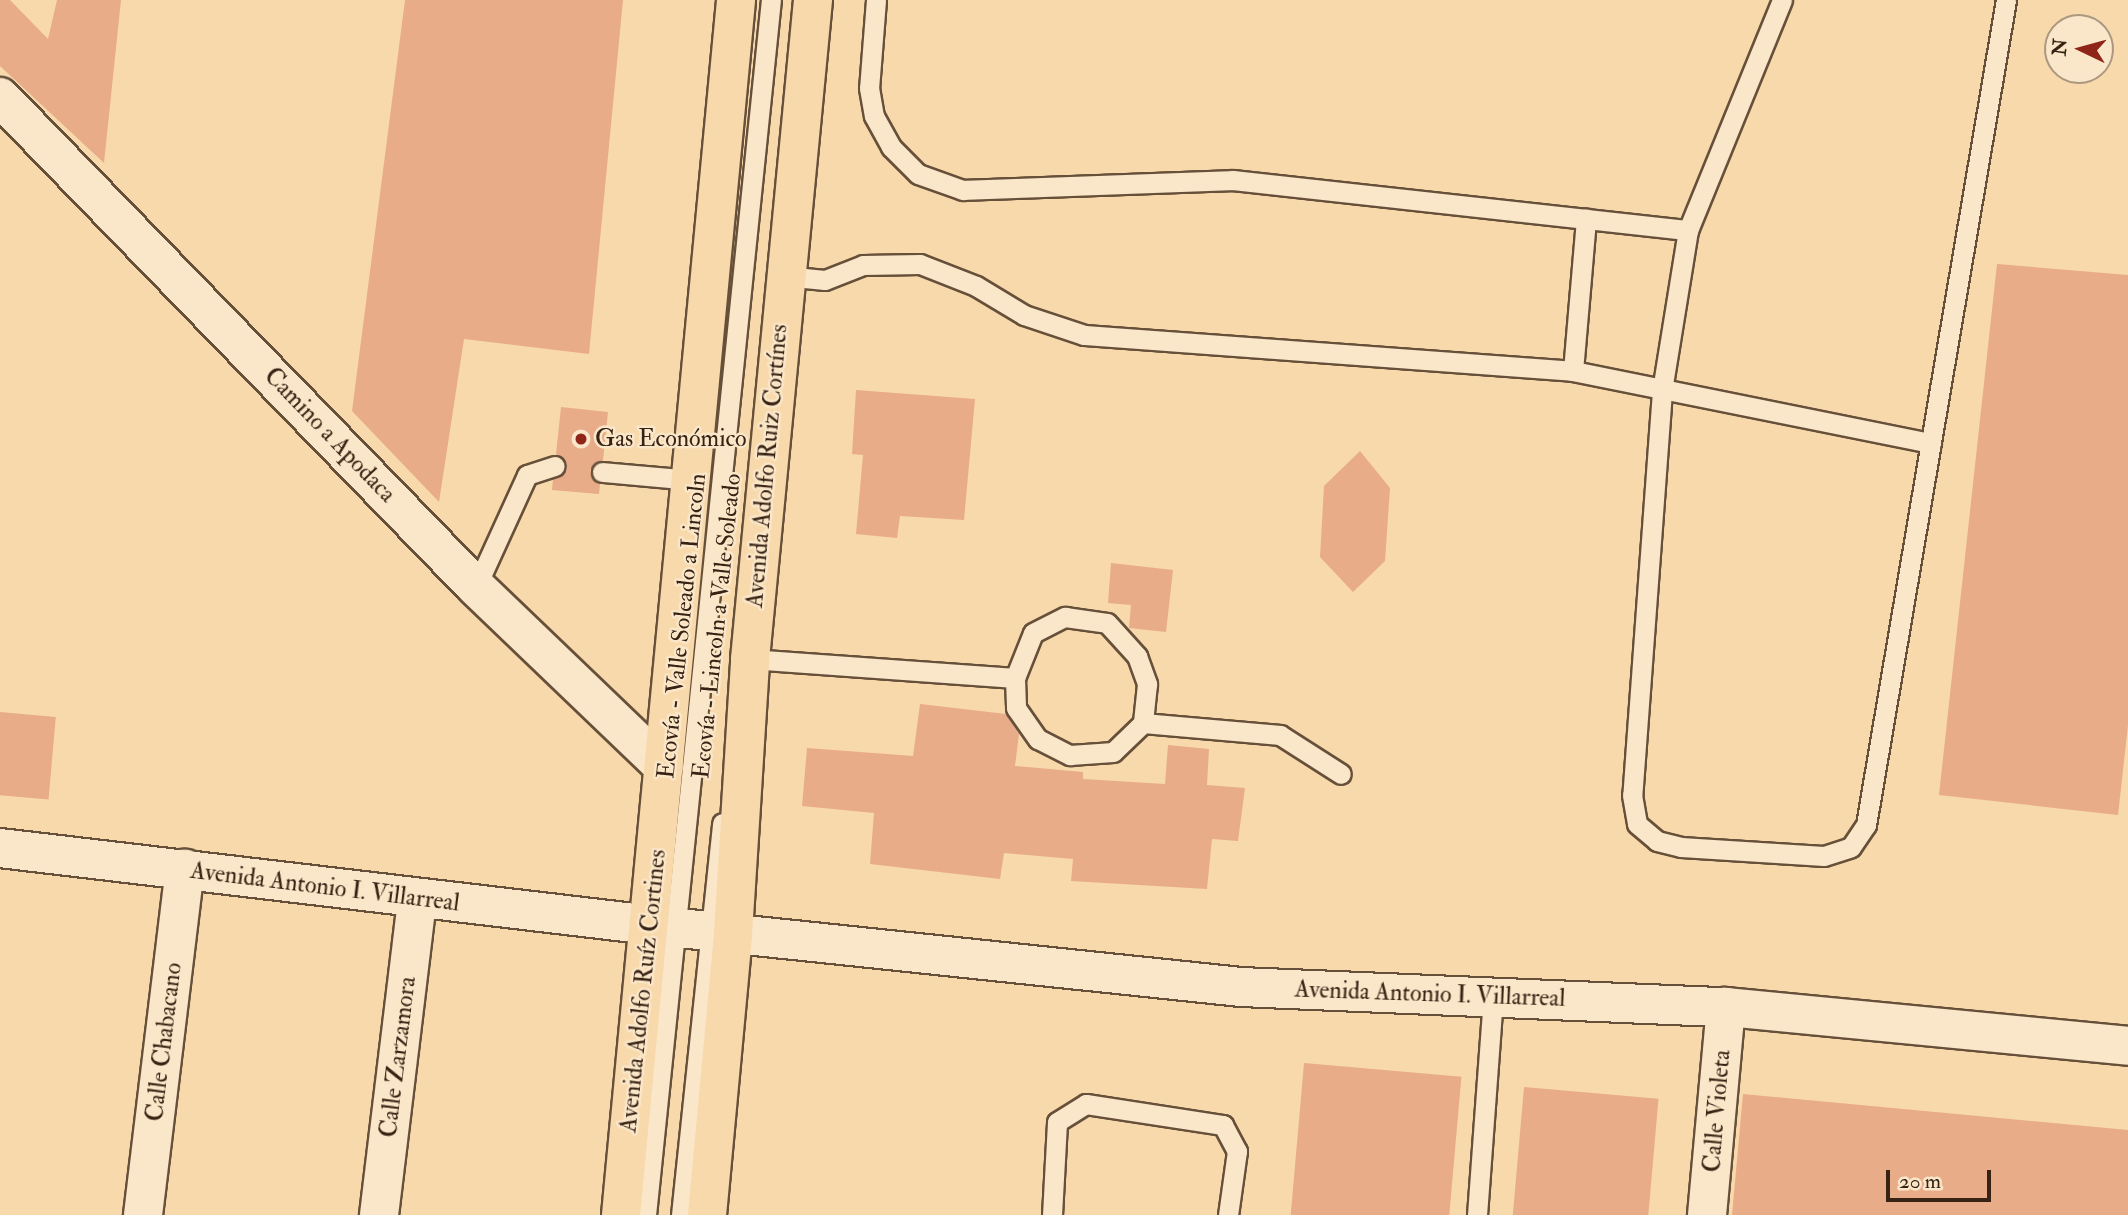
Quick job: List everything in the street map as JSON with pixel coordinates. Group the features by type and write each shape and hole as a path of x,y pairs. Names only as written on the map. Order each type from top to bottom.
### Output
{"main road":[{"path":"664,767 736,0"},
{"name":"Avenida Adolfo Ruiz Cortínes","path":"692,929 750,659 783,276 813,0"},
{"name":"Avenida Adolfo Ruíz Cortines","path":"664,767 692,929 707,1215"},
{"name":"Avenida Adolfo Ruíz Cortines","path":"621,1215 692,929"}],"street":[{"name":"Camino a Apodaca","path":"0,97 476,587 664,767"},
{"name":"Avenida Antonio I. Villarreal","path":"0,848 417,900 1241,986 1726,1007 2128,1046"},
{"name":"Calle Chabacano","path":"143,1215 185,869"},
{"name":"Calle Zarzamora","path":"379,1215 417,900"},
{"name":"Calle Violeta","path":"1707,1215 1726,1007"}],"lane":[{"name":"Ecovía - Valle Soleado a Lincoln","path":"646,1215 692,929 771,0"},
{"name":"Ecovía - Lincoln a Valle Soleado","path":"681,1215 692,929 807,0"},
{"path":"876,0 869,88 874,116 891,147 918,174 963,190 1233,180 1688,230"},
{"path":"1782,0 1688,230 1662,391 1632,795 1637,824 1657,841 1681,847 1824,856 1852,847 1866,825 2006,0"},
{"path":"1573,372 1586,219"},
{"path":"783,276 825,279 863,265 920,264 976,286 1024,315 1084,335 1573,372 1931,443"},
{"path":"476,587 527,475 555,467"},
{"path":"602,472 691,480"},
{"path":"1065,617 1107,623 1137,656 1147,684 1143,723 1112,752 1070,755 1038,738 1016,708 1015,678 1033,632 1065,617"},
{"path":"750,659 1015,678"},
{"path":"1143,723 1280,735 1341,774"},
{"path":"1477,1215 1493,997"},
{"path":"1052,1215 1057,1122 1086,1104 1223,1125 1237,1151 1228,1215"}],"building":[{"path":"0,0 10,0 48,39 57,0 121,0 104,163 0,66"},
{"path":"405,0 623,0 589,354 464,339 439,502 352,411"},
{"path":"1997,264 2128,275 2128,725 2118,815 1939,795"},
{"path":"856,390 975,399 964,520 900,516 897,538 856,534 863,455 852,454"},
{"name":"Gas Económico","path":"561,407 608,412 603,460 590,470 600,484 599,494 552,490 553,479 567,468 556,454"},
{"path":"1360,451 1390,488 1385,561 1353,592 1320,557 1324,486"},
{"path":"1111,563 1173,570 1166,632 1129,628 1131,605 1108,603"},
{"path":"920,704 1006,714 1019,734 1015,766 1083,772 1083,779 1165,784 1168,745 1209,749 1207,785 1245,788 1238,841 1212,839 1207,889 1071,881 1073,859 1004,853 1000,879 870,864 874,813 802,806 807,748 913,756"},
{"path":"0,712 56,717 49,800 0,795"},
{"path":"1304,1063 1461,1077 1449,1215 1291,1215"},
{"path":"1524,1087 1658,1099 1648,1215 1513,1215"},
{"path":"1743,1094 2128,1130 2128,1215 1732,1215"}],"place":[{"name":"Gas Económico","path":"581,439"}]}
